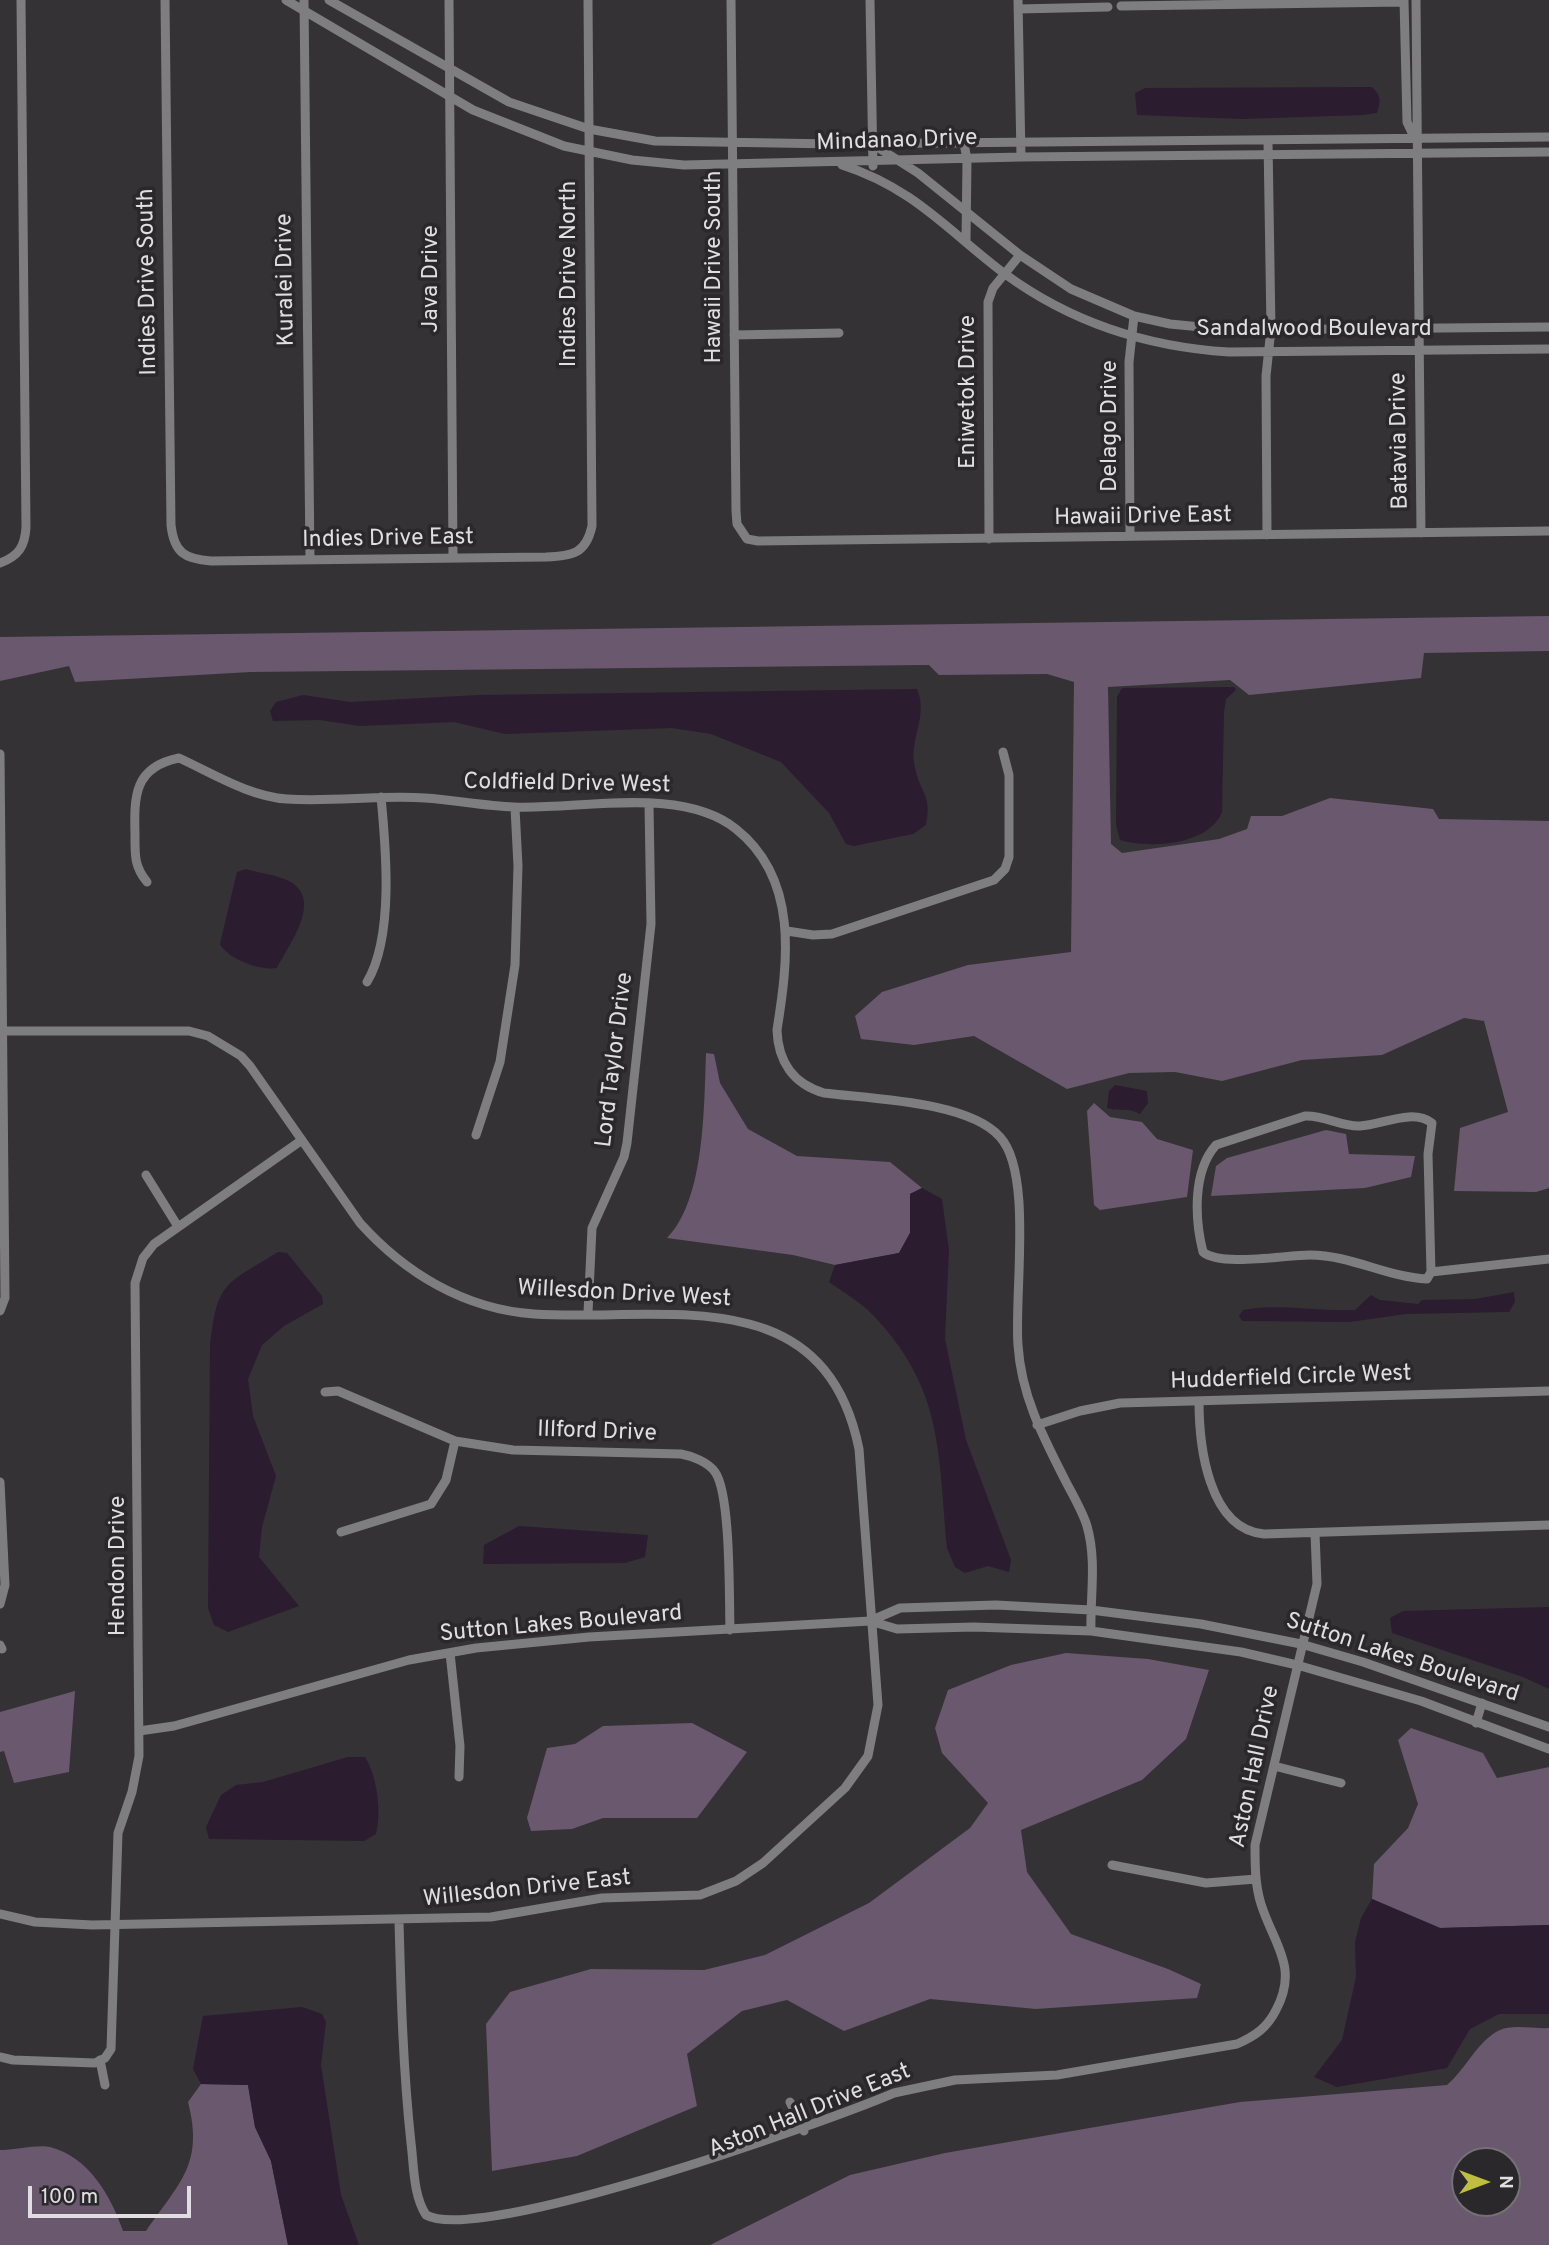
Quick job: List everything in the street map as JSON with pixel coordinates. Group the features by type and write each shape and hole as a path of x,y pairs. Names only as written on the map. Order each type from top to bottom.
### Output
{"street":[{"path":"0,563 18,554 26,541 21,0"},
{"name":"Indies Drive South","path":"165,0 171,525 173,542 187,558"},
{"name":"Mindanao Drive","path":"286,0 304,5 450,97 533,136 589,152 666,164 733,166 1021,157 1549,152"},
{"name":"Mindanao Drive","path":"330,0 509,102 589,129 655,141 872,144 1549,136"},
{"name":"Java Drive","path":"449,0 453,557"},
{"name":"Indies Drive North","path":"585,546 592,526 588,0"},
{"name":"Hawaii Drive South","path":"731,0 736,512 737,524 742,532"},
{"path":"870,0 874,176"},
{"path":"1415,139 1418,122 1416,0"},
{"path":"1121,6 1404,1 1407,122 1415,139"},
{"name":"Kuralei Drive","path":"304,5 310,560"},
{"path":"1021,157 1018,5 1108,7"},
{"name":"Batavia Drive","path":"1415,139 1421,533"},
{"path":"1266,535 1266,376 1271,329 1268,141"},
{"path":"964,143 967,160 966,241"},
{"name":"Sandalwood Boulevard","path":"872,144 966,211 1020,255 1072,289 1135,316 1204,328 1549,327"},
{"name":"Sandalwood Boulevard","path":"838,164 874,176 901,189 1006,274 1065,311 1131,338 1200,351 1549,349"},
{"name":"Eniwetok Drive","path":"989,539 988,302 1020,255"},
{"name":"Delago Drive","path":"1130,536 1131,338 1135,316"},
{"path":"734,335 839,332"},
{"name":"Hawaii Drive East","path":"742,532 747,539 758,541 1549,531"},
{"name":"Indies Drive East","path":"187,558 310,560 565,556 576,554 585,546"},
{"path":"787,931 813,935 832,934 994,880 1005,869 1009,858 1009,775 1003,752"},
{"path":"0,754 5,1298 0,1311"},
{"name":"Coldfield Drive West","path":"147,882 136,868 134,799 147,774 167,761 179,758 250,790 286,799 425,798 515,808 649,804 696,809 735,828 764,861 775,880 787,931 777,1045 787,1069 797,1080 824,1093 959,1112 990,1127 1011,1153 1018,1185 1017,1329 1020,1365 1037,1425 1086,1522 1092,1545 1091,1631"},
{"path":"367,982 376,967 384,928 384,831 381,797"},
{"name":"Lord Taylor Drive","path":"588,1313 592,1228 624,1157 631,1104 650,924 649,804"},
{"path":"476,1135 500,1062 514,965 518,866 515,808"},
{"name":"Willesdon Drive West","path":"2,1031 167,1029 208,1036 241,1056 250,1066 369,1233 397,1261 435,1286 488,1305 533,1314 692,1316 747,1321 799,1345 821,1366 845,1401 859,1449 870,1621"},
{"path":"1305,1116 1356,1126 1402,1118 1426,1119 1432,1123 1429,1154 1431,1272 1427,1279 1402,1278 1338,1258 1312,1255 1210,1258 1203,1252 1198,1222 1198,1194 1210,1152 1216,1145 1305,1116"},
{"name":"Hendon Drive","path":"97,2062 111,2049 114,2025 118,1833 135,1779 139,1731 135,1283 147,1251 177,1225 302,1140"},
{"path":"146,1175 177,1225"},
{"path":"1431,1272 1549,1259"},
{"name":"Illford Drive","path":"325,1392 338,1391 455,1441 513,1450 681,1454 709,1466 715,1472 723,1499 730,1630"},
{"name":"Hudderfield Circle West","path":"1037,1425 1101,1406 1549,1391"},
{"path":"1199,1401 1203,1458 1228,1518 1238,1526 1257,1533 1549,1525"},
{"path":"341,1532 431,1504 446,1480 455,1441"},
{"path":"0,1482 5,1558 5,1585 0,1604"},
{"name":"Aston Hall Drive","path":"1273,2016 1283,1997 1287,1972 1261,1904 1256,1879 1255,1845 1319,1574 1315,1532"},
{"name":"Sutton Lakes Boulevard","path":"139,1731 174,1726 409,1660 476,1648 589,1637 870,1621 900,1608 996,1605 1091,1610 1202,1624 1301,1644 1549,1727"},
{"name":"Sutton Lakes Boulevard","path":"870,1621 897,1629 974,1627 1091,1631 1188,1643 1297,1665 1421,1701 1549,1749"},
{"name":"Willesdon Drive East","path":"0,1914 50,1923 115,1925 399,1920 526,1913 602,1898 700,1895 736,1881 763,1863 845,1787 868,1756 878,1705 870,1621"},
{"path":"450,1653 460,1746 459,1777"},
{"path":"1476,1723 1482,1703"},
{"path":"1274,1766 1341,1783"},
{"path":"1112,1865 1206,1883 1256,1879"},
{"path":"399,1920 403,2068 414,2165 419,2204 435,2227"},
{"name":"Aston Hall Drive East","path":"744,2159 894,2093 955,2080 1057,2075 1221,2049 1255,2036 1273,2016"},
{"path":"0,2057 13,2060 97,2062 106,2085"},
{"path":"790,2102 804,2132"}],"shaded area":[{"path":"1372,87 1379,98 1377,113 1242,119 1137,115 1135,93 1145,88"},
{"path":"1549,616 1549,651 1424,653 1421,678 1249,695 1230,680 1108,687 1111,844 1122,853 1219,839 1247,829 1251,816 1282,816 1330,798 1433,809 1439,819 1549,821 1549,1188 1536,1192 1454,1191 1460,1128 1508,1112 1484,1021 1464,1018 1382,1055 1302,1060 1222,1081 1175,1072 1129,1073 1067,1089 974,1036 914,1045 861,1039 855,1016 882,992 968,965 1071,952 1074,682 1047,674 939,675 929,665 251,672 75,682 69,666 0,681 0,637"},
{"path":"1234,687 1236,690 1226,699 1224,712 1222,812 1215,823 1205,832 1178,842 1147,844 1120,840 1116,825 1117,697 1122,688"},
{"path":"917,689 921,709 914,757 917,777 927,800 926,825 913,834 854,846 846,844 829,813 781,762 711,734 672,728 505,734 454,722 360,726 320,720 273,721 270,711 276,702 303,695 350,702 478,695"},
{"path":"246,869 289,881 299,889 304,899 301,923 277,968 262,968 245,963 220,944 237,872"},
{"path":"706,1053 714,1054 720,1083 748,1129 797,1156 890,1162 922,1188 910,1194 910,1233 899,1253 835,1265 793,1255 667,1238 680,1221 696,1177 703,1125"},
{"path":"1115,1085 1147,1091 1148,1103 1140,1114 1107,1108 1109,1091"},
{"path":"1094,1103 1110,1117 1142,1122 1157,1139 1193,1150 1187,1197 1100,1210 1094,1205 1087,1111"},
{"path":"1326,1130 1346,1134 1349,1154 1415,1156 1411,1177 1365,1188 1211,1196 1216,1166 1227,1158"},
{"path":"922,1188 942,1199 949,1250 945,1339 966,1440 1011,1560 1009,1572 988,1566 965,1573 955,1567 947,1548 938,1452 925,1396 913,1369 896,1342 872,1314 829,1282 835,1265 899,1253 910,1233 910,1194"},
{"path":"278,1252 287,1253 322,1296 323,1304 284,1326 262,1345 248,1379 253,1416 276,1476 262,1527 259,1557 299,1606 228,1632 214,1625 208,1608 210,1347 216,1309 227,1287 246,1271"},
{"path":"1514,1292 1515,1302 1509,1312 1406,1314 1350,1322 1242,1321 1239,1316 1243,1310 1271,1307 1355,1310 1371,1295 1380,1300 1418,1304 1422,1300 1475,1299"},
{"path":"519,1526 648,1535 645,1557 625,1563 483,1564 484,1545"},
{"path":"1549,1607 1549,1689 1523,1677 1392,1633 1390,1618 1403,1611"},
{"path":"1066,1653 1148,1659 1209,1670 1186,1739 1142,1780 1021,1830 1027,1872 1071,1934 1168,1969 1201,1984 1197,1998 1036,2009 930,1999 844,2031 787,2000 742,2011 687,2054 697,2106 577,2156 492,2171 486,2024 510,1992 591,1969 704,1970 765,1955 869,1903 970,1828 988,1803 942,1753 935,1728 948,1690 1011,1665"},
{"path":"75,1691 69,1772 14,1783 4,1751 0,1752 0,1712"},
{"path":"692,1723 747,1752 697,1818 603,1818 572,1829 531,1831 527,1818 547,1748 575,1744 603,1726"},
{"path":"1411,1728 1483,1753 1497,1778 1549,1767 1549,1925 1440,1928 1372,1899 1374,1864 1408,1828 1418,1804 1398,1740"},
{"path":"348,1757 365,1757 373,1774 378,1805 376,1834 364,1841 209,1839 206,1827 221,1795 236,1785 263,1782"},
{"path":"1372,1899 1440,1928 1549,1925 1549,2014 1499,2014 1470,2029 1447,2068 1337,2087 1314,2077 1342,2040 1356,1977 1355,1942 1361,1918"},
{"path":"302,2007 322,2014 326,2022 321,2065 341,2195 359,2245 288,2245 271,2161 255,2127 248,2085 201,2084 193,2069 203,2016"},
{"path":"1511,2027 1549,2028 1549,2245 710,2245 850,2175 945,2153 1240,2102 1447,2085 1485,2041 1500,2030"},
{"path":"201,2084 248,2085 255,2127 271,2161 288,2245 0,2245 0,2150 45,2146 64,2152 76,2159 97,2180 123,2231 146,2231 186,2171 193,2141 188,2102"}]}
